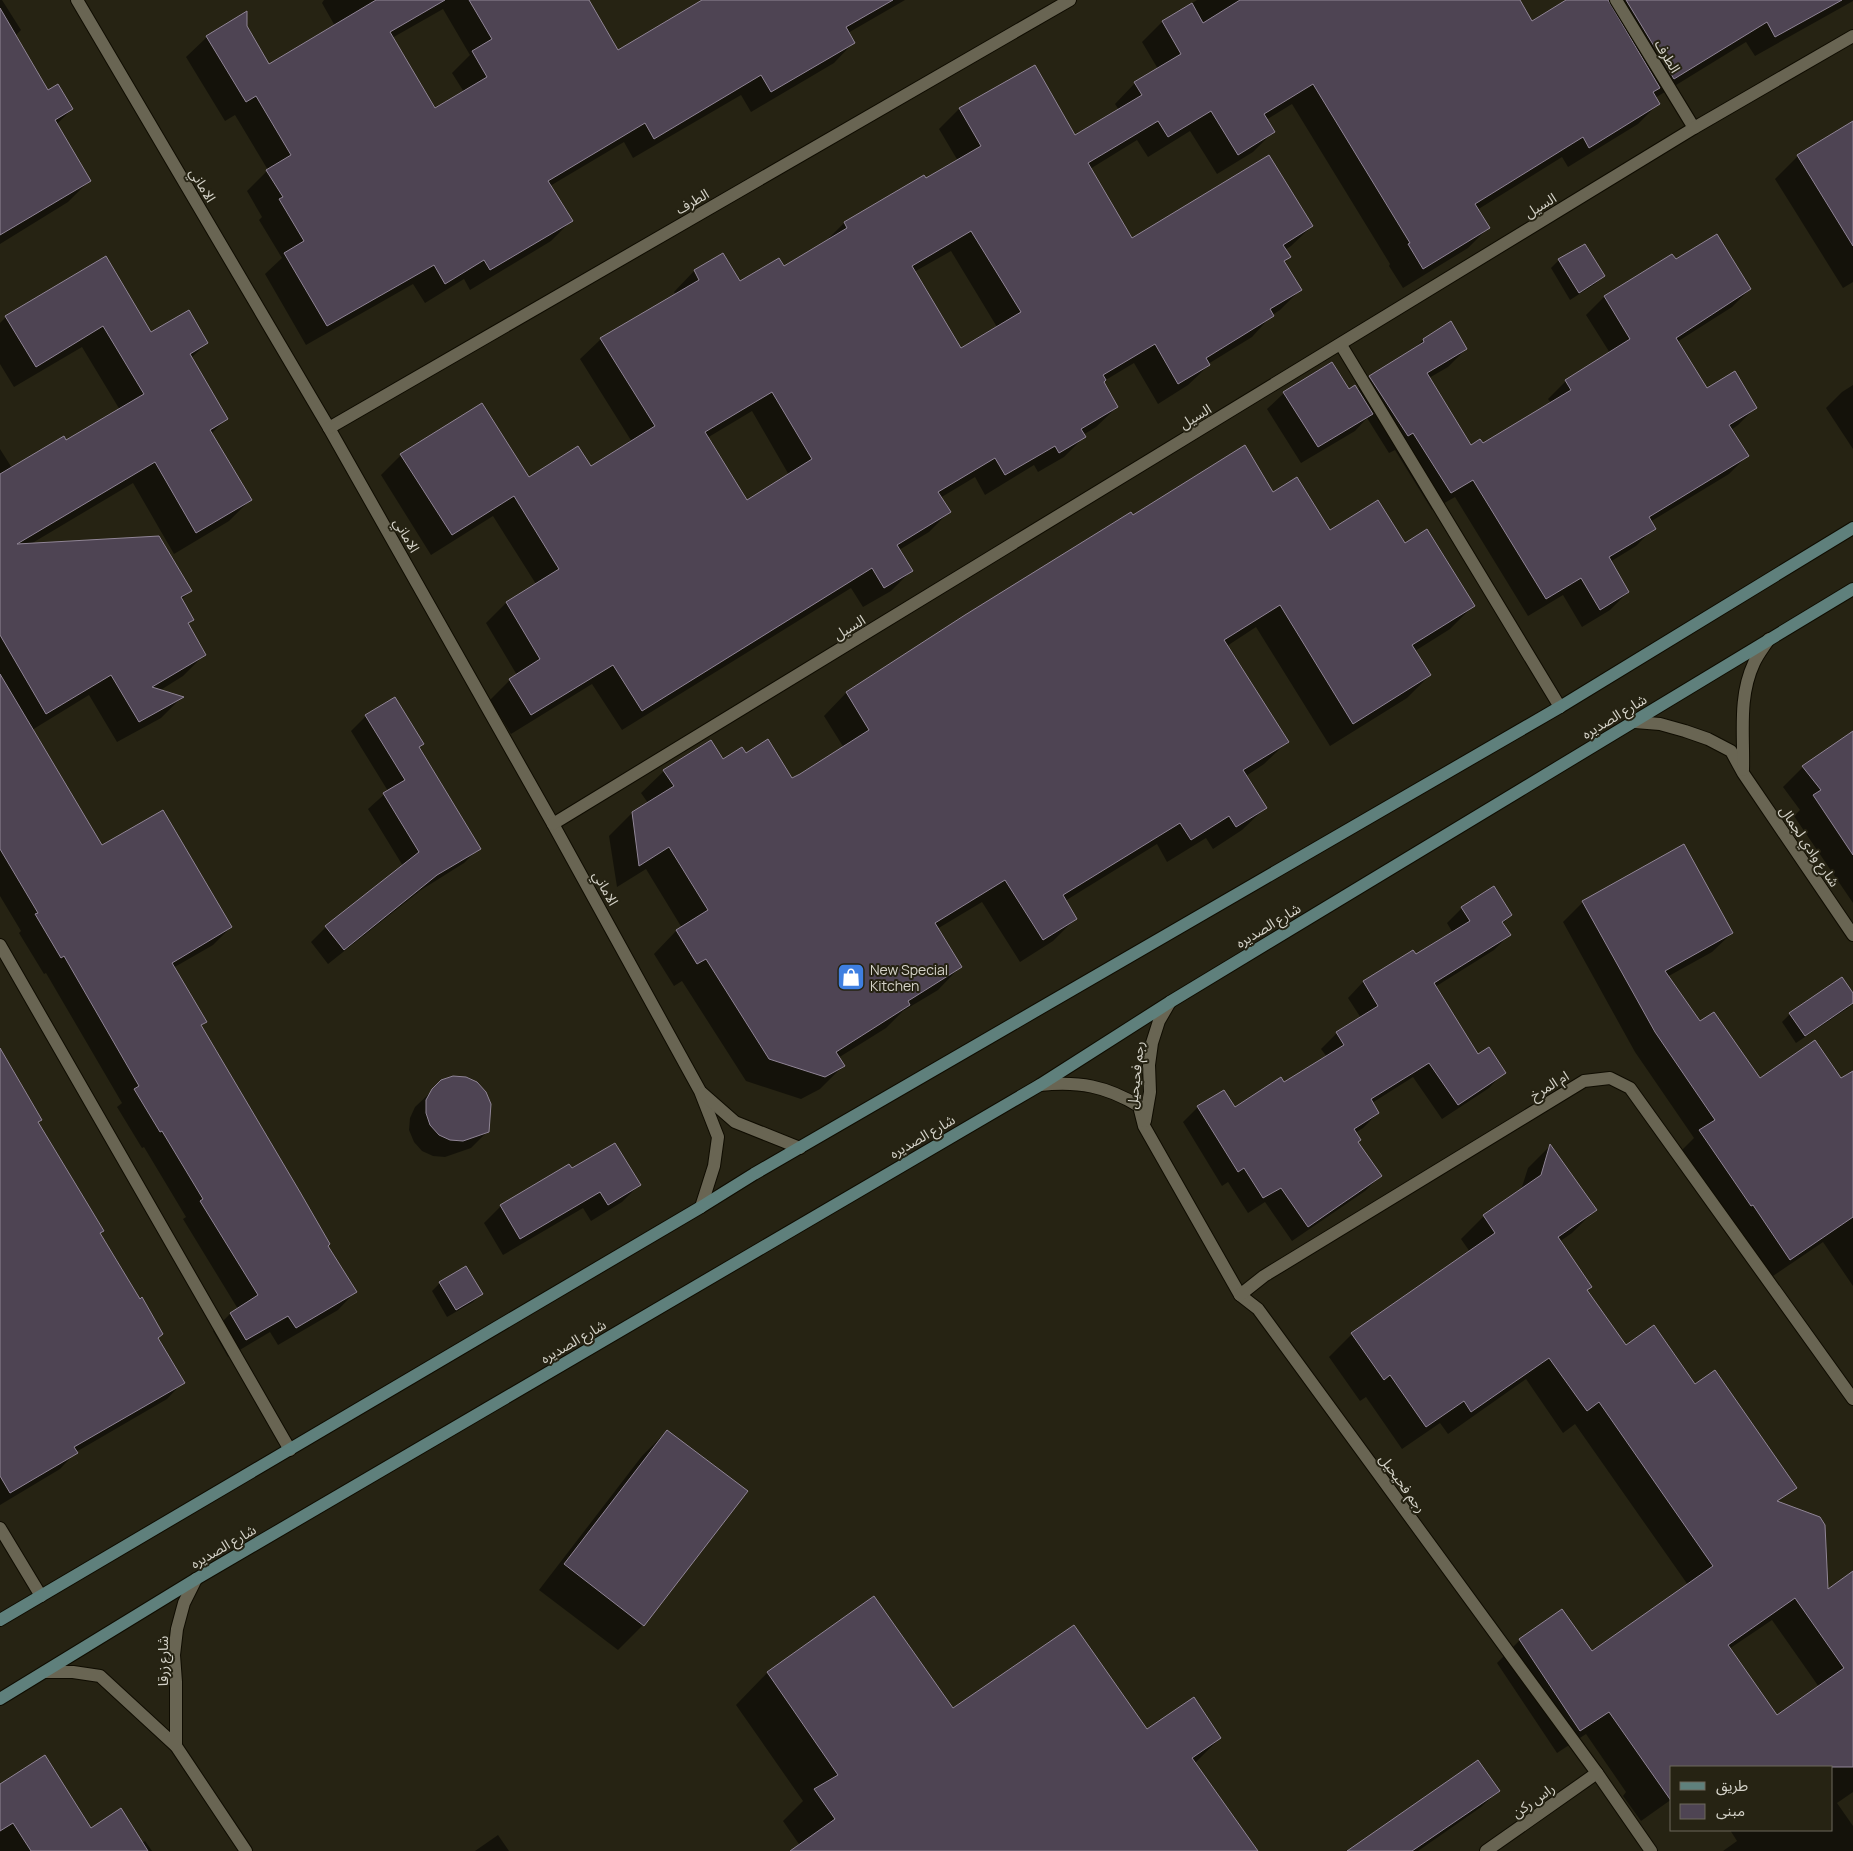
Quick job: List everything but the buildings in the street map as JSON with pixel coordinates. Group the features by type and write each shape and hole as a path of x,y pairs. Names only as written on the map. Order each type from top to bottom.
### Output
{"main road":[{"path":"0,1620 754,1174 1560,707 1853,528"},
{"name":"شارع الصديره","path":"0,1699 196,1579 1040,1085 1170,1002 1853,589"}],"street":[{"name":"الاماني","path":"76,0 329,428 553,824 700,1091 718,1137 714,1166 701,1207"},
{"name":"الطرف","path":"329,428 1070,0"},
{"name":"الطرف","path":"1616,0 1694,128"},
{"name":"السيل","path":"553,824 1694,128 1853,36"},
{"path":"1341,345 1560,707"},
{"path":"1743,773 1744,740 1742,713 1745,687 1754,662 1769,640"},
{"name":"شارع وادي لجمال","path":"1635,722 1660,724 1685,730 1731,751 1743,773 1853,935"},
{"path":"0,945 290,1450"},
{"name":"رجم فحيحيل","path":"1144,1126 1150,1092 1149,1065 1152,1043 1159,1021 1170,1002"},
{"name":"ام المرخ","path":"1240,1296 1264,1276 1584,1080 1610,1078 1630,1088 1853,1400"},
{"name":"رجم فحيحيل","path":"1040,1085 1060,1083 1101,1087 1121,1095 1139,1106 1144,1126 1240,1296 1258,1310 1597,1773 1651,1851"},
{"name":"الاماني","path":"700,1091 735,1122 800,1148"},
{"path":"0,1528 41,1596"},
{"name":"شارع زرقا","path":"176,1746 174,1655 177,1629 184,1603 196,1579"},
{"path":"46,1672 73,1672 100,1676 176,1746 246,1851"},
{"name":"راس ركن","path":"1486,1851 1597,1773"}],"place":[{"name":"New Special Kitchen","path":"851,977"}]}
